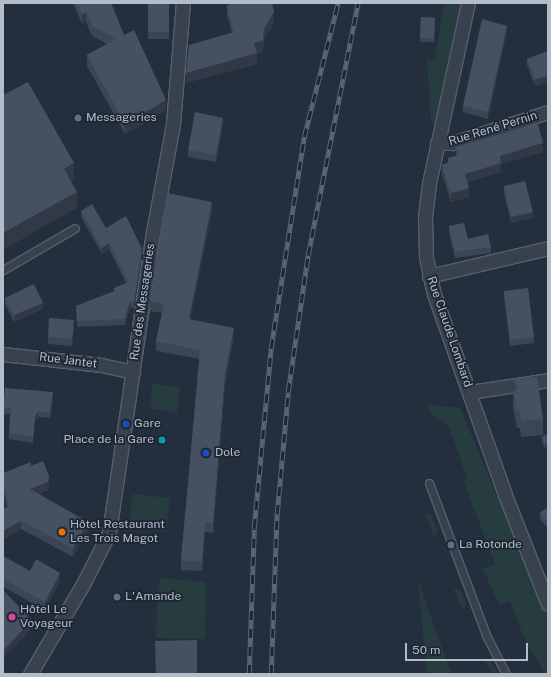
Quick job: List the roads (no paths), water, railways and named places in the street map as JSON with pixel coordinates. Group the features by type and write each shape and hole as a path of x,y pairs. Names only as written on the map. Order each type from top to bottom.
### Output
{"street":[{"name":"Rue des Messageries","path":"30,674 83,584 109,532 152,232 174,124 182,3"},
{"name":"Rue Claude Lombard","path":"468,3 437,143 425,216 425,248 429,276 505,495 548,604"},
{"name":"Rue René Pernin","path":"437,143 445,144 468,139 548,112"},
{"path":"429,276 548,248"},
{"name":"Rue Jantet","path":"3,354 101,365 133,372"},
{"path":"470,392 548,380"}],"lane":[{"path":"3,270 75,228"},
{"path":"429,482 487,637 506,674"}],"railway":[{"path":"249,674 254,528 271,348 304,137 338,3"},
{"path":"271,674 277,514 288,392 308,255 358,3"}],"place":[{"name":"Messageries","path":"78,118"},
{"name":"Gare","path":"126,424"},
{"name":"Place de la Gare","path":"162,440"},
{"name":"Dole","path":"206,453"},
{"name":"Hôtel Restaurant Les Trois Magot","path":"62,532"},
{"name":"La Rotonde","path":"451,545"},
{"name":"L'Amande","path":"117,597"},
{"name":"Hôtel Le Voyageur","path":"12,617"}]}
